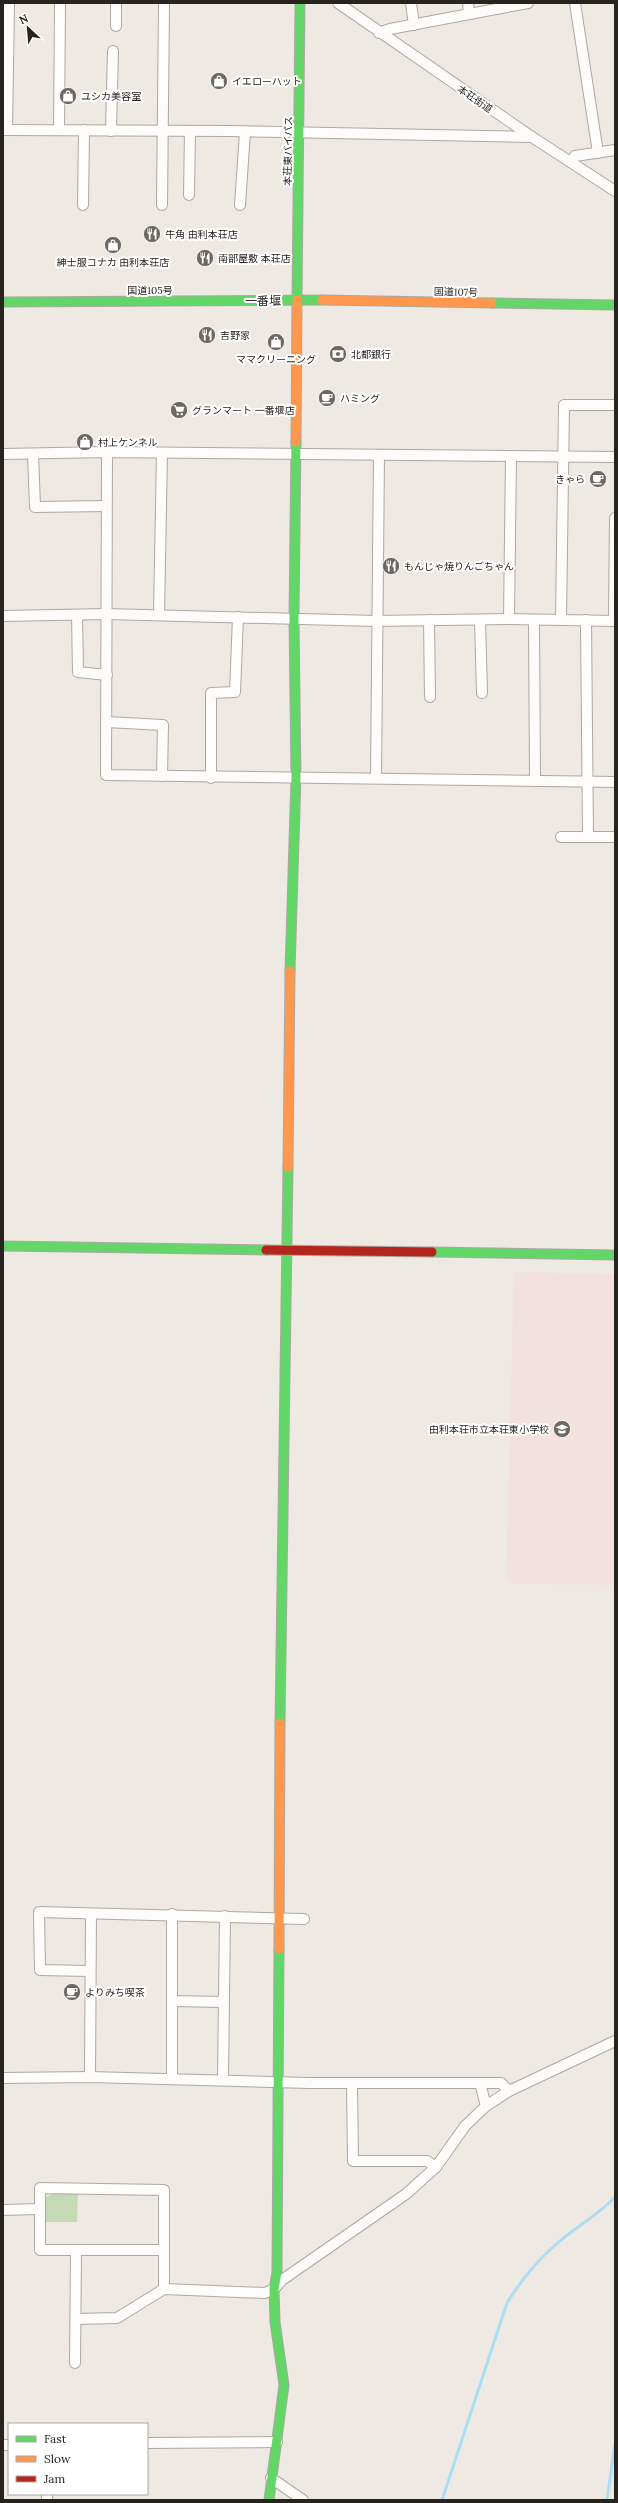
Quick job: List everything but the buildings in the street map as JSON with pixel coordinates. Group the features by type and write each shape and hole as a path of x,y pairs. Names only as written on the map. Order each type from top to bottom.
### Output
{"main road":[{"name":"本荘東バイパス","path":"269,2500 284,2385 275,2322 274,2289 277,2272 280,2080 281,1563 287,1251 290,943 296,778 294,618 300,132 300,3"},
{"name":"国道105号","path":"3,302 297,300"},
{"name":"国道107号","path":"297,300 615,305"},
{"path":"3,1246 615,1255"}],"street":[{"path":"9,3 5,130 300,132 532,137"},
{"path":"59,130 60,3"},
{"path":"116,3 116,26"},
{"path":"162,205 164,131 164,3"},
{"name":"本荘街道","path":"338,3 379,33 532,137 615,191"},
{"path":"411,3 414,25"},
{"path":"468,3 470,14"},
{"path":"379,33 524,3"},
{"path":"575,3 598,153"},
{"path":"111,130 113,51"},
{"path":"83,205 84,130"},
{"path":"189,195 190,131"},
{"path":"240,205 245,132"},
{"path":"570,162 575,156 615,150"},
{"path":"561,620 564,405 615,405"},
{"path":"3,454 107,452 615,457"},
{"path":"107,452 106,775 211,778 376,778 535,782 615,782"},
{"path":"159,615 162,453"},
{"path":"33,454 35,507 106,506"},
{"path":"376,778 376,621 379,455"},
{"path":"509,619 511,456"},
{"path":"3,616 107,614 376,621 509,619 615,621 615,518"},
{"path":"78,615 78,672 107,675"},
{"path":"211,778 211,693 235,692 238,617"},
{"path":"429,620 430,697"},
{"path":"480,620 482,693"},
{"path":"534,620 535,782"},
{"path":"586,620 588,837"},
{"path":"106,722 163,725 162,776"},
{"path":"561,837 615,837"},
{"path":"89,1971 40,1970 39,1912 91,1914 172,1914 304,1919"},
{"path":"90,2077 89,1971 91,1914"},
{"path":"172,1914 172,2078"},
{"path":"223,2079 225,1916"},
{"path":"172,2001 224,2002"},
{"path":"76,2319 117,2318 164,2290 265,2293 274,2289 282,2280 406,2194 436,2167 465,2126 486,2106 509,2091 615,2041"},
{"path":"3,2078 90,2077 280,2080 352,2083 501,2083 509,2091"},
{"path":"352,2083 353,2161 427,2160 436,2167"},
{"path":"480,2083 486,2106"},
{"path":"164,2250 40,2250 40,2188 164,2190 164,2250 164,2290"},
{"path":"3,2210 39,2209"},
{"path":"74,2363 76,2319 76,2251"},
{"path":"148,2443 277,2442"},
{"path":"271,2478 303,2500"}],"shaded area":[{"name":"由利本荘市立本荘東小学校","path":"514,1272 615,1274 615,1585 513,1584 506,1577"}],"green space":[{"path":"54,2193 78,2193 77,2222 46,2222 46,2197"}],"waterway":[{"path":"442,2500 507,2303 517,2288 545,2254 600,2211 615,2197"},
{"path":"607,2500 615,2444"}],"traffic: fast":[{"path":"297,300 300,3"},
{"path":"3,302 322,300"},
{"path":"492,303 615,305"},
{"path":"290,971 296,777 294,618 296,442"},
{"path":"280,1723 288,1167"},
{"path":"3,1246 266,1250"},
{"path":"432,1252 615,1255"},
{"path":"269,2500 284,2385 275,2322 274,2289 277,2272 279,1949"}],"traffic: slow":[{"path":"296,442 297,300"},
{"path":"322,300 492,303"},
{"path":"288,1167 290,971"},
{"path":"279,1949 280,1723"}],"traffic: jam":[{"path":"266,1250 432,1252"}],"place":[{"name":"イエローハット","path":"219,81"},
{"name":"ユシカ美容室","path":"68,96"},
{"name":"牛角 由利本荘店","path":"152,234"},
{"name":"紳士服コナカ 由利本荘店","path":"113,245"},
{"name":"南部屋敷 本荘店","path":"205,258"},
{"name":"吉野家","path":"207,335"},
{"name":"ママクリーニング","path":"276,342"},
{"name":"北都銀行","path":"338,354"},
{"name":"ハミング","path":"327,398"},
{"name":"グランマート 一番堰店","path":"179,410"},
{"name":"村上ケンネル","path":"85,442"},
{"name":"きゃら","path":"598,479"},
{"name":"もんじゃ焼りんごちゃん","path":"391,566"},
{"name":"由利本荘市立本荘東小学校","path":"562,1429"},
{"name":"よりみち喫茶","path":"72,1992"}],"district":[{"name":"一番堰","path":"263,300"}]}
